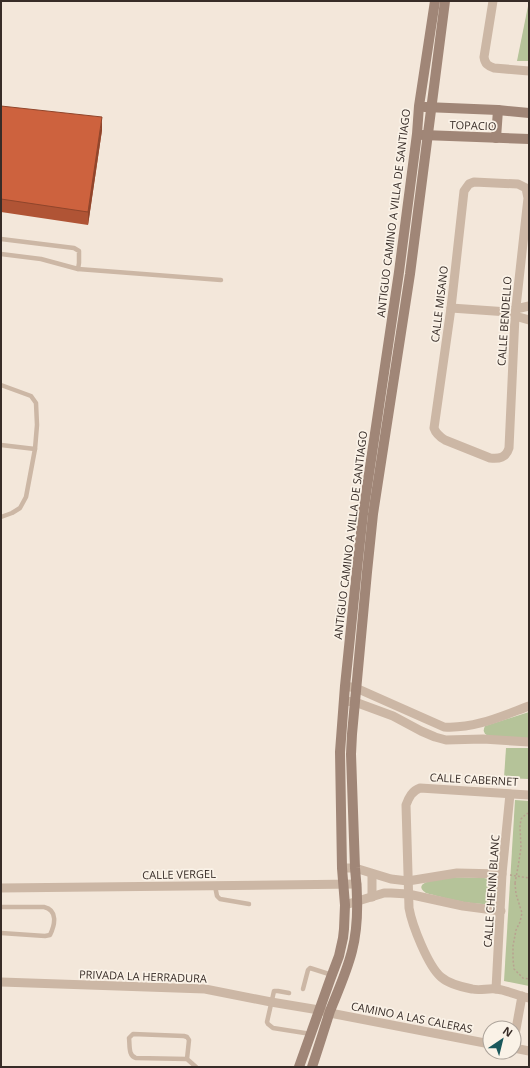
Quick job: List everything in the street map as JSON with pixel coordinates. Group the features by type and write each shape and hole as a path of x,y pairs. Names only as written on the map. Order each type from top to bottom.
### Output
{"street":[{"name":"ANTIGUO CAMINO A VILLA DE SANTIAGO","path":"299,1067 339,956 343,938 345,905 342,868 340,752 345,686 363,514 399,272 417,134 419,106 435,1"},
{"path":"312,1067 352,949 356,927 357,901 351,754 356,688 373,514 410,274 445,1"},
{"path":"493,1 484,57 485,62 488,66 494,68 529,71"},
{"name":"TOPACIO","path":"419,106 529,113"},
{"path":"496,138 498,110"},
{"name":"TOPACIO","path":"417,134 428,136 529,139"},
{"name":"CALLE BENDELLO","path":"468,184 474,182 518,184 526,188 528,198 513,312 509,448 505,456"},
{"name":"CALLE MISANO","path":"468,184 464,191 451,308 434,428 436,432 445,440 490,458 500,458 505,456"},
{"path":"513,312 529,306"},
{"path":"451,308 513,312 529,320"},
{"path":"345,686 356,688 444,727 480,723 529,706"},
{"path":"344,701 355,702 392,716 421,731 446,740 483,739 529,742"},
{"path":"480,723 483,739"},
{"name":"CALLE CABERNET","path":"408,881 406,805 409,797 416,789 529,794"},
{"name":"CALLE CHENIN BLANC","path":"496,989 502,874 510,794"},
{"path":"342,868 355,868 391,879 408,881 457,873 502,874"},
{"path":"372,874 372,897"},
{"path":"384,877 384,893"},
{"path":"408,881 411,918 434,970 440,977 451,983 472,989 496,989 525,997 519,1020"},
{"name":"CALLE VERGEL","path":"1,888 356,884"},
{"path":"345,905 384,893 408,894 463,906 501,911"},
{"name":"PRIVADA LA HERRADURA","path":"1,982 205,989 330,1013"},
{"name":"CAMINO A LAS CALERAS","path":"330,1013 482,1042"}],"lane":[{"path":"1,239 74,248 79,251 78,269"},
{"path":"1,254 41,259 78,269 221,280"},
{"path":"1,385 31,396 36,403 37,425 35,449 26,497 20,508 1,517"},
{"path":"1,445 35,449"},
{"path":"215,886 217,896 220,899 249,904"},
{"path":"1,907 44,907 49,908 54,915 50,935 45,936 1,933"},
{"path":"303,989 308,970 310,968 332,975"},
{"path":"289,993 278,991 274,992 268,1022 269,1026 278,1029 310,1034"},
{"path":"187,1059 188,1040 184,1036 133,1034 129,1038 130,1054 132,1057 187,1059 196,1067"}],"path":[{"path":"529,813 521,819 520,826 521,848 515,883 516,894 522,913 516,930 512,960 514,968 523,978 529,979"},
{"path":"502,874 529,878"}],"green space":[{"path":"529,1 529,61 517,61"},
{"path":"529,712 529,739 488,736 484,733 485,726"},
{"path":"506,748 529,748 529,779 504,778"},
{"path":"515,800 529,801 529,986 504,981"},
{"path":"446,877 490,879 497,886 495,899 490,903 472,903 426,893 422,889 422,886 428,882"}],"building":[{"path":"1,106 102,117 88,212 1,199"}]}
